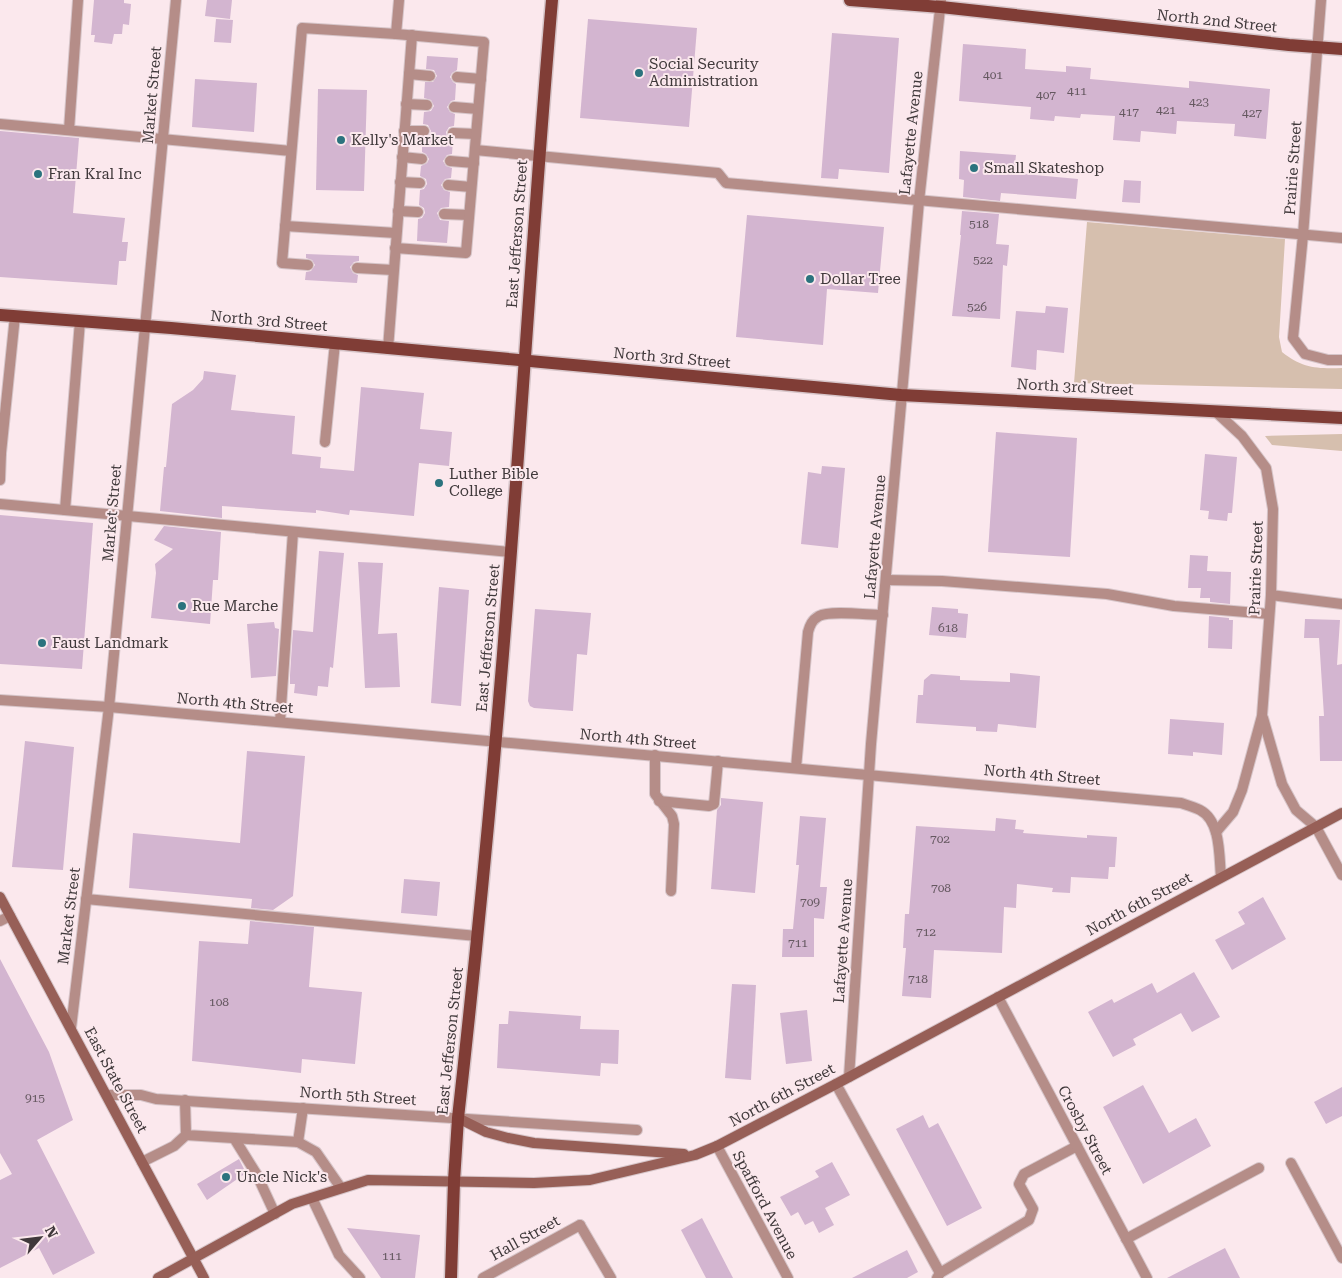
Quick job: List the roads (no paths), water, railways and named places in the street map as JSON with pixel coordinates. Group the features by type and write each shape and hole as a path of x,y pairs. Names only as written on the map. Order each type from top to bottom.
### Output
{"main road":[{"name":"East Jefferson Street","path":"451,1278 458,1118 496,741 552,0"},
{"name":"North 2nd Street","path":"850,0 941,4 1342,49"},
{"name":"North 3rd Street","path":"0,315 146,325 901,394 1342,418"},
{"name":"North 6th Street","path":"158,1278 292,1204 368,1180 534,1183 590,1180 694,1155 717,1146 1342,813"},
{"name":"East State Street","path":"0,897 204,1278"},
{"path":"458,1118 486,1132 525,1141 694,1155"}],"street":[{"path":"69,130 78,0"},
{"name":"Market Street","path":"71,1028 109,707 176,0"},
{"path":"396,34 399,0"},
{"name":"Prairie Street","path":"1321,0 1293,338 1304,354 1328,360 1342,360"},
{"name":"Lafayette Avenue","path":"849,1077 868,775 919,201 941,4"},
{"path":"308,265 282,263 302,28 484,42 466,253 395,248"},
{"path":"388,348 412,35"},
{"path":"409,74 430,76"},
{"path":"457,77 480,79"},
{"path":"406,104 427,105"},
{"path":"454,107 478,109"},
{"path":"0,124 291,151"},
{"path":"404,130 424,132"},
{"path":"452,133 476,134"},
{"path":"475,150 718,173 726,183 1342,238"},
{"path":"402,157 422,159"},
{"path":"450,161 474,163"},
{"path":"400,182 420,183"},
{"path":"448,186 471,187"},
{"path":"398,210 418,212"},
{"path":"444,214 469,215"},
{"path":"285,226 396,234"},
{"path":"357,268 393,270"},
{"path":"0,480 15,316"},
{"path":"65,510 80,321"},
{"path":"325,442 334,343"},
{"name":"Prairie Street","path":"1215,411 1242,436 1266,468 1274,510 1270,614 1262,716 1242,790 1233,812 1216,832"},
{"path":"0,504 511,552"},
{"path":"280,722 293,532"},
{"path":"886,580 942,581 1107,594 1174,606 1270,614"},
{"path":"1271,595 1342,604"},
{"path":"796,768 808,632 811,623 818,617 827,614 883,615"},
{"name":"North 4th Street","path":"0,700 109,707 1181,803 1201,810 1210,819 1216,832 1221,876"},
{"name":"Prairie Street","path":"1262,716 1282,784 1296,810 1316,827"},
{"path":"655,755 655,794 672,816 674,824 671,891"},
{"path":"659,801 710,806 714,804 718,761"},
{"path":"1316,827 1342,875"},
{"path":"86,899 477,936"},
{"path":"0,921 10,916"},
{"name":"Crosby Street","path":"998,997 1146,1278"},
{"path":"836,1084 938,1276 1029,1220 1033,1209 1020,1184 1024,1174 1077,1146"},
{"name":"North 5th Street","path":"107,1095 141,1095 156,1099 637,1130"},
{"path":"185,1100 186,1135"},
{"path":"298,1142 303,1108"},
{"path":"142,1162 174,1146 186,1135 298,1142 316,1152 341,1188"},
{"path":"234,1138 257,1175 275,1214"},
{"name":"Spafford Avenue","path":"717,1146 788,1278"},
{"path":"1291,1163 1342,1258"},
{"path":"1126,1239 1259,1168"},
{"path":"312,1198 339,1255 360,1278"},
{"name":"Hall Street","path":"483,1278 580,1225 611,1278"}],"place":[{"name":"Social Security Administration","path":"639,73"},
{"name":"Kelly's Market","path":"341,140"},
{"name":"Small Skateshop","path":"974,168"},
{"name":"Fran Kral Inc","path":"38,174"},
{"name":"Dollar Tree","path":"810,279"},
{"name":"Luther Bible College","path":"439,483"},
{"name":"Rue Marche","path":"182,606"},
{"name":"Faust Landmark","path":"42,643"},
{"name":"Uncle Nick's","path":"226,1177"}]}
